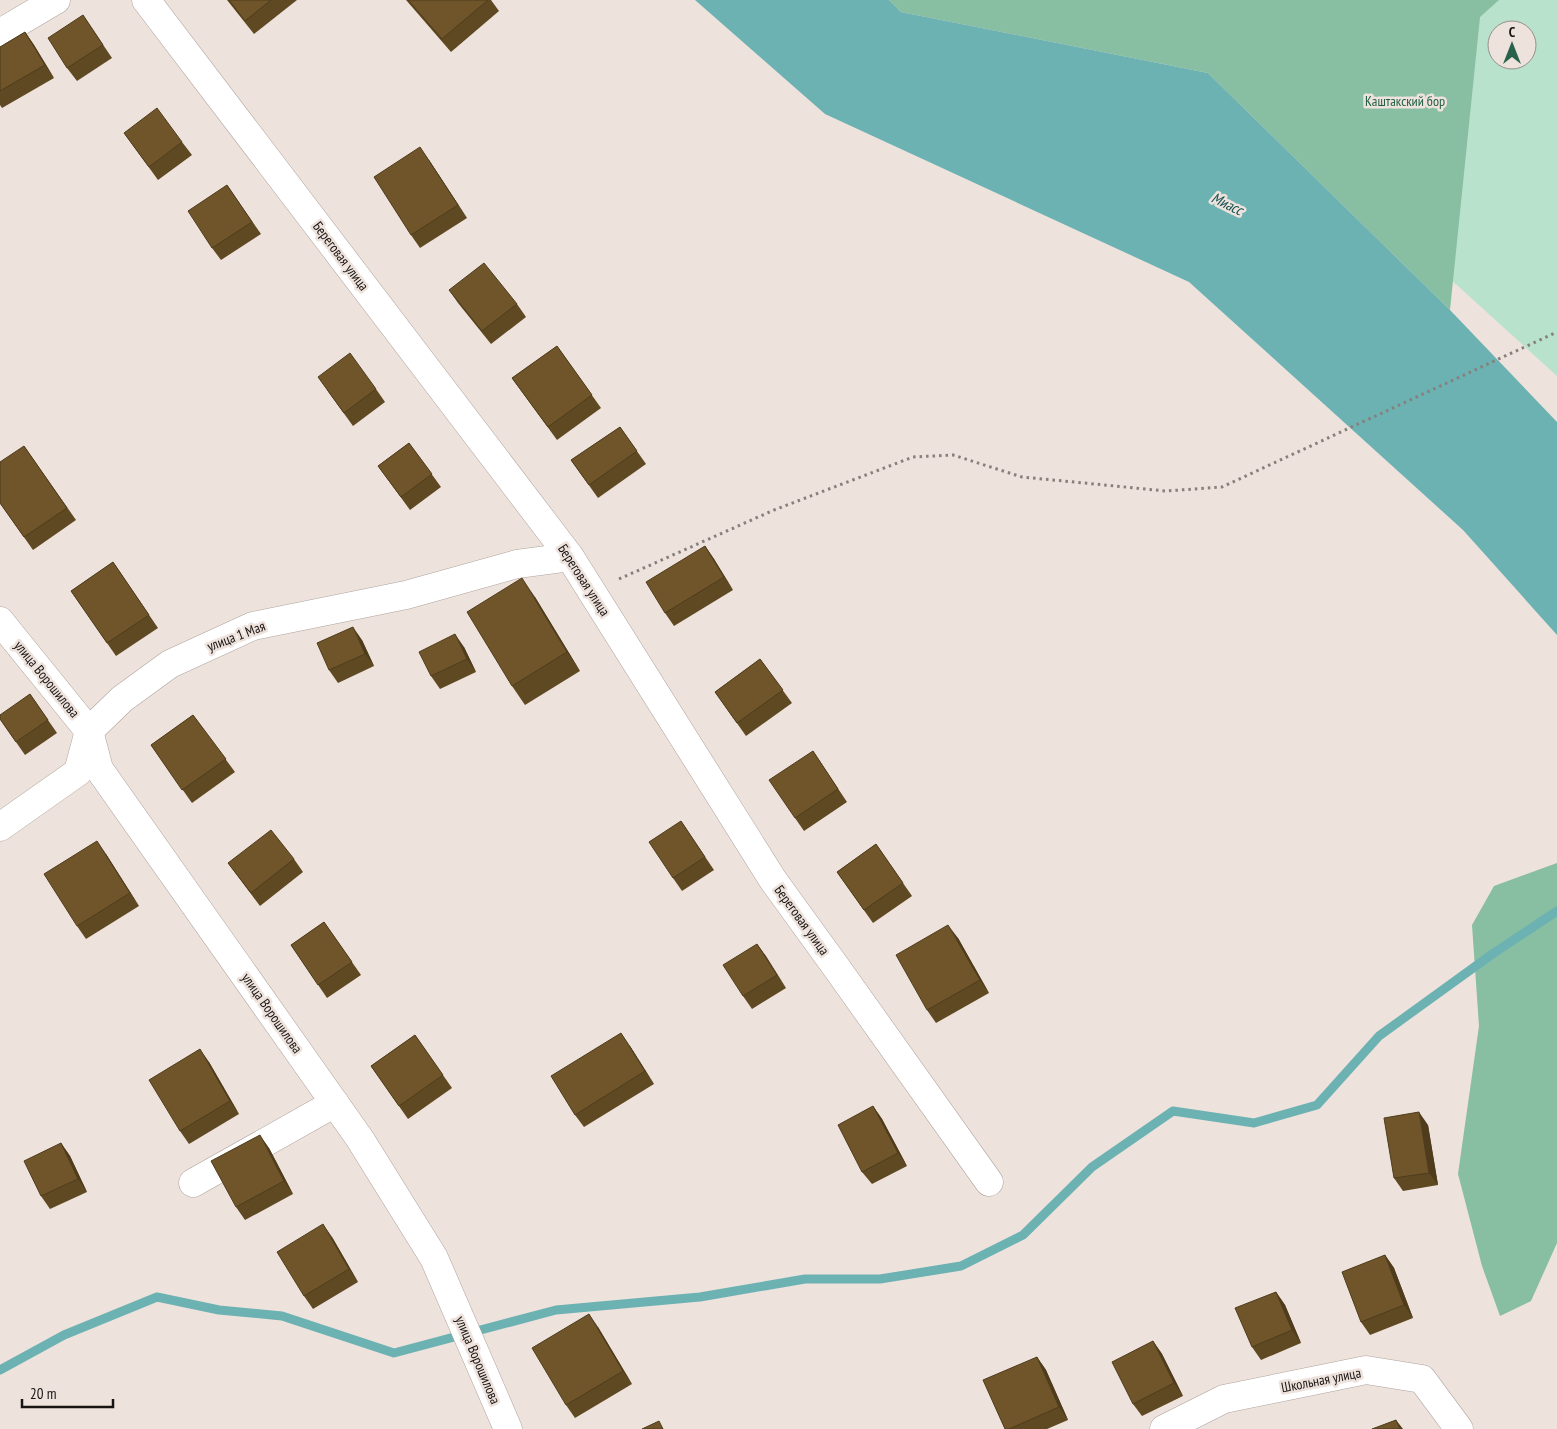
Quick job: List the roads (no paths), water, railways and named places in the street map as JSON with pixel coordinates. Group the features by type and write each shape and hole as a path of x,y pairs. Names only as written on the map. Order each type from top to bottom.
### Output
{"street":[{"path":"0,33 56,0"},
{"name":"Береговая улица","path":"146,0 570,557 773,880 989,1182"},
{"name":"улица 1 Мая","path":"0,827 78,772 89,731 122,698 170,664 253,626 406,595 517,564 570,557"},
{"name":"улица Ворошилова","path":"0,621 89,731 99,769 360,1139 434,1258 508,1429"},
{"path":"193,1183 335,1103"},
{"name":"Школьная улица","path":"1164,1429 1224,1399 1366,1370 1422,1379 1459,1429"}],"water":[{"name":"Миасс","path":"695,0 889,0 901,12 1208,73 1450,310 1557,422 1557,635 1463,530 1189,282 825,114"}],"waterway":[{"path":"0,1370 64,1335 157,1297 219,1310 282,1316 394,1353 556,1310 700,1297 805,1279 880,1279 961,1266 1023,1235 1092,1167 1173,1111 1254,1123 1317,1105 1379,1036 1491,955 1557,911"}],"park label":[{"name":"Каштакский бор","path":"1405,101"}]}
